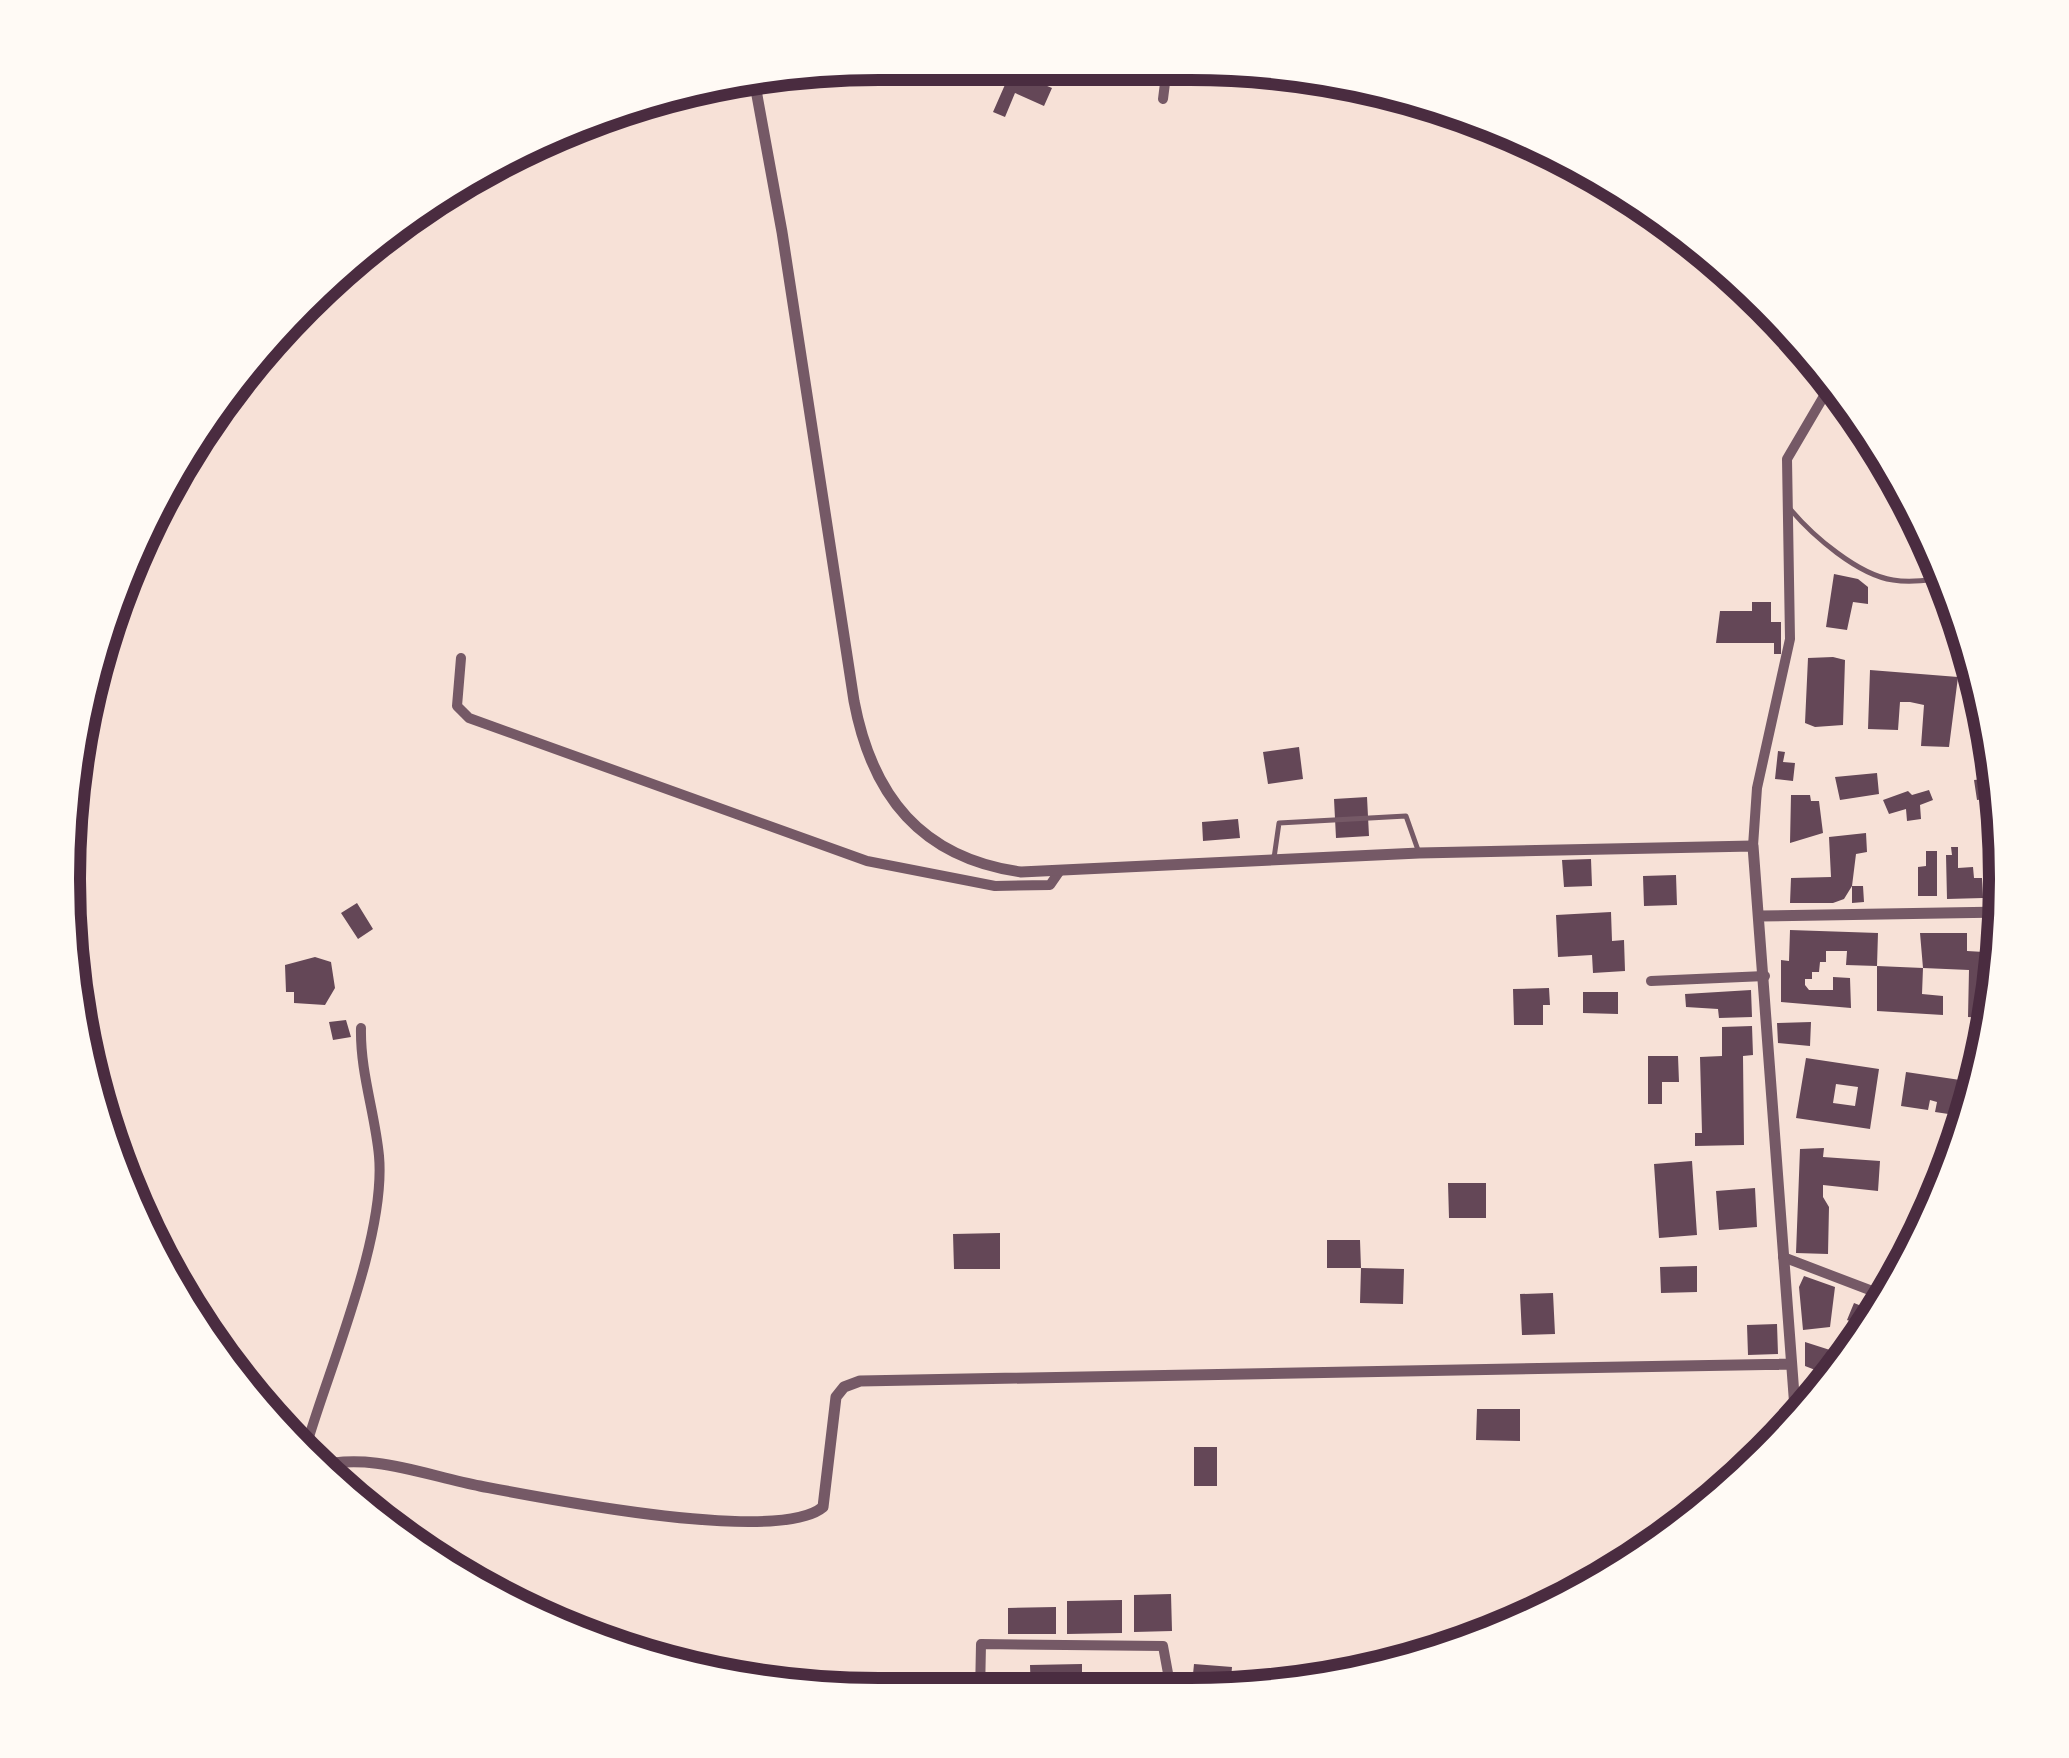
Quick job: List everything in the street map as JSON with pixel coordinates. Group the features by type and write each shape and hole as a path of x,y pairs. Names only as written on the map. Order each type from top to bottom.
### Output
{"street":[{"path":"1163,99 1165,80"},
{"path":"756,90 864,752 884,789 907,816 966,861 1020,872 1059,872 1419,853 1753,846"},
{"path":"1793,1403 1753,846 1756,788 1790,639 1787,459 1825,394"},
{"path":"462,658 457,706 469,718 867,862 995,886 1050,885 1059,872"},
{"path":"1759,916 1988,912"},
{"path":"1651,981 1765,976"},
{"path":"310,1439 376,1205 379,1158 364,1080 360,1028"},
{"path":"1782,1256 1873,1292"},
{"path":"336,1464 362,1461 480,1486 712,1522 795,1521 811,1518 823,1508 836,1397 844,1387 860,1381 1788,1364"},
{"path":"980,1678 981,1644 999,1644 1163,1646 1169,1678"}],"lane":[{"path":"1789,507 1802,523 1869,573 1893,580 1930,578"},
{"path":"1274,860 1279,823 1406,816 1419,853"}],"building":[{"path":"1007,80 1033,80 1052,88 1044,106 1015,93 1005,117 993,112"},
{"path":"1834,574 1858,579 1868,587 1868,604 1853,602 1847,630 1826,627"},
{"path":"1752,602 1771,602 1771,622 1781,622 1781,654 1774,654 1774,643 1716,643 1720,611 1752,611"},
{"path":"1808,658 1845,660 1843,725 1815,727 1805,723"},
{"path":"1870,670 1958,677 1949,747 1921,746 1924,705 1900,702 1898,730 1868,729"},
{"path":"1299,747 1303,779 1268,784 1263,752"},
{"path":"1778,751 1785,752 1783,762 1795,763 1793,781 1775,779"},
{"path":"1877,773 1879,794 1840,800 1835,777"},
{"path":"1982,779 1984,799 1977,800 1974,780"},
{"path":"1929,790 1933,800 1920,805 1921,819 1907,821 1906,809 1889,814 1883,800 1908,791 1912,795"},
{"path":"1791,795 1810,795 1811,801 1819,801 1823,833 1790,843"},
{"path":"1367,797 1369,836 1336,838 1334,799"},
{"path":"1238,819 1240,838 1203,841 1202,822"},
{"path":"1866,833 1867,852 1856,854 1852,886 1844,899 1833,903 1790,903 1791,878 1831,877 1829,837"},
{"path":"1951,847 1958,847 1958,868 1973,867 1974,878 1982,878 1983,898 1947,899 1946,855 1952,855"},
{"path":"1926,851 1937,851 1937,896 1918,896 1918,867 1926,866"},
{"path":"1591,859 1592,886 1564,887 1562,860"},
{"path":"1676,875 1677,905 1644,906 1643,876"},
{"path":"1852,886 1863,886 1864,902 1852,903"},
{"path":"357,903 373,929 358,939 341,913"},
{"path":"1611,912 1612,941 1624,940 1625,971 1593,973 1592,955 1558,957 1556,915"},
{"path":"1790,930 1878,933 1877,966 1846,965 1847,951 1826,951 1826,962 1820,962 1819,972 1812,972 1812,979 1805,979 1809,990 1833,990 1833,977 1850,978 1851,1008 1781,1002 1781,960 1789,961"},
{"path":"1920,933 1967,933 1967,951 1984,952 1977,1018 1968,1017 1969,970 1923,968"},
{"path":"315,957 331,962 335,988 325,1005 294,1003 294,992 286,992 285,965"},
{"path":"1877,966 1923,968 1922,994 1943,996 1943,1015 1877,1011"},
{"path":"1549,988 1550,1005 1543,1005 1543,1025 1514,1025 1513,989"},
{"path":"1751,990 1752,1017 1719,1018 1718,1009 1686,1007 1685,994"},
{"path":"1583,992 1618,992 1618,1014 1583,1013"},
{"path":"346,1020 351,1037 333,1040 329,1022"},
{"path":"1811,1022 1810,1046 1778,1043 1777,1023"},
{"path":"1752,1026 1753,1055 1743,1056 1744,1145 1695,1146 1695,1133 1702,1133 1700,1057 1722,1056 1722,1027"},
{"path":"1648,1056 1678,1056 1679,1082 1662,1082 1662,1104 1648,1104"},
{"path":"1806,1058 1879,1069 1870,1129 1796,1118","holes":["1836,1084 1858,1087 1855,1106 1833,1103"]},
{"path":"1906,1072 1963,1080 1953,1115 1935,1112 1937,1102 1930,1100 1928,1110 1901,1106"},
{"path":"1824,1148 1823,1157 1880,1161 1878,1191 1823,1185 1823,1197 1829,1207 1828,1254 1796,1253 1800,1149"},
{"path":"1692,1161 1697,1235 1659,1238 1654,1164"},
{"path":"1448,1183 1486,1183 1486,1218 1449,1218"},
{"path":"1755,1188 1757,1227 1719,1230 1716,1191"},
{"path":"1000,1233 1000,1269 954,1269 953,1234"},
{"path":"1327,1240 1360,1240 1361,1268 1327,1268"},
{"path":"1697,1266 1697,1292 1661,1293 1660,1267"},
{"path":"1361,1268 1404,1269 1403,1304 1360,1303"},
{"path":"1804,1276 1835,1287 1830,1327 1803,1330 1799,1287"},
{"path":"1553,1293 1555,1334 1522,1335 1520,1294"},
{"path":"1854,1303 1864,1307 1854,1323 1847,1320"},
{"path":"1777,1324 1778,1354 1748,1355 1747,1325"},
{"path":"1805,1342 1830,1350 1819,1371 1805,1366"},
{"path":"1477,1409 1520,1409 1520,1441 1476,1440"},
{"path":"1194,1447 1217,1447 1217,1486 1194,1486"},
{"path":"1171,1594 1172,1631 1134,1632 1134,1595"},
{"path":"1122,1600 1122,1633 1067,1634 1067,1601"},
{"path":"1056,1607 1056,1634 1008,1634 1008,1608"},
{"path":"1082,1664 1082,1678 1030,1678 1030,1665"},
{"path":"1194,1664 1232,1667 1231,1676 1193,1678"}]}
